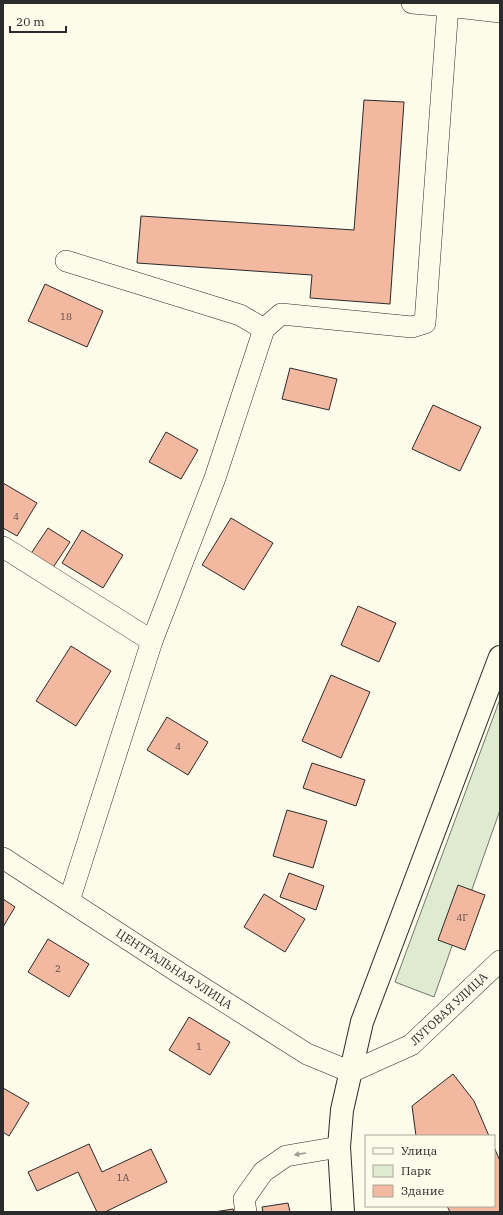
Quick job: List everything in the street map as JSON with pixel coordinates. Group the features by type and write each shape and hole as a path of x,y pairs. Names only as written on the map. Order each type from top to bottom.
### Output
{"main road":[{"path":"343,1212 339,1148 342,1110 362,1022 500,657"}],"street":[{"path":"412,3 500,12"},
{"path":"69,901 152,641 215,478 264,329 281,314 412,327 425,323 448,6"},
{"path":"66,261 240,314 264,329"},
{"path":"3,547 152,641"},
{"name":"ЦЕНТРАЛЬНАЯ УЛИЦА","path":"3,858 307,1054 351,1072"},
{"name":"ЛУГОВАЯ УЛИЦА","path":"351,1072 411,1045 500,961"},
{"path":"246,1212 244,1199 255,1183 263,1172 286,1156 339,1148"}],"green space":[{"path":"500,699 500,810 434,997 395,982"}],"building":[{"path":"364,100 404,102 390,304 310,298 312,275 137,263 141,216 354,230"},
{"path":"45,284 103,311 87,347 28,321"},
{"path":"290,368 337,379 329,410 282,399"},
{"path":"433,405 481,427 460,471 412,449"},
{"path":"166,432 198,450 181,479 149,462"},
{"path":"3,483 37,503 17,536 3,528"},
{"path":"231,518 273,543 244,590 202,565"},
{"path":"48,528 70,542 50,572 28,558"},
{"path":"82,530 123,555 103,588 62,563"},
{"path":"358,606 396,623 379,662 341,645"},
{"path":"71,646 111,671 76,726 36,701"},
{"path":"331,675 370,692 341,758 302,741"},
{"path":"167,717 208,742 188,775 147,750"},
{"path":"312,763 365,780 356,806 303,788"},
{"path":"287,810 327,821 313,868 273,856"},
{"path":"289,873 324,886 316,910 280,897"},
{"path":"458,885 485,895 465,950 438,940"},
{"path":"264,894 305,919 285,952 244,927"},
{"path":"3,899 15,907 3,927"},
{"path":"48,939 89,964 69,997 28,972"},
{"path":"189,1017 230,1042 210,1075 169,1050"},
{"path":"453,1074 474,1101 489,1135 416,1135 412,1106"},
{"path":"3,1088 29,1103 9,1136 3,1132"},
{"path":"89,1144 102,1172 151,1149 167,1182 105,1212 97,1212 78,1172 37,1191 28,1172"},
{"path":"495,1149 500,1161 500,1212 450,1212 448,1207 495,1207"},
{"path":"288,1203 290,1212 263,1212 262,1207"},
{"path":"233,1209 234,1212 214,1212"}]}
